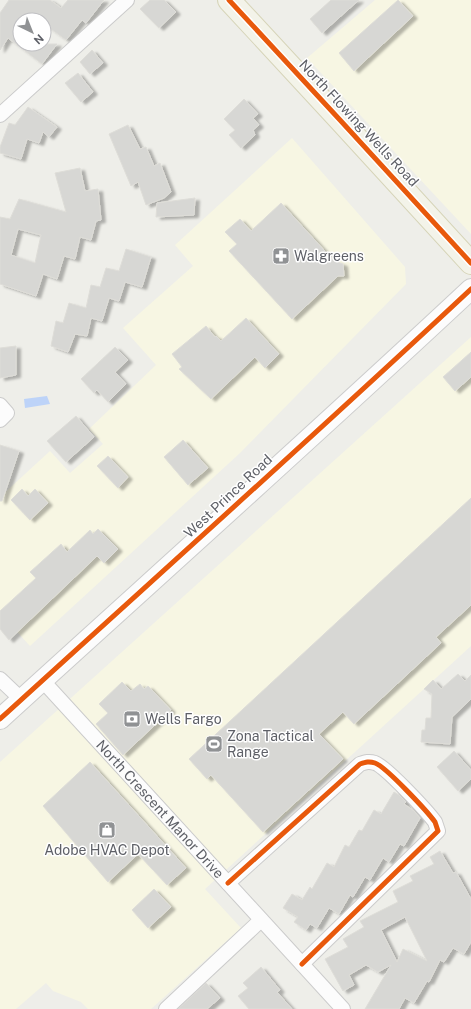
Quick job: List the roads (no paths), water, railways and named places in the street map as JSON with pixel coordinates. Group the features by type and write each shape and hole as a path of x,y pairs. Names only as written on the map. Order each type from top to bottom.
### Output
{"main road":[{"name":"North Flowing Wells Road","path":"229,0 471,263"},
{"name":"West Prince Road","path":"0,719 157,578 471,289"}],"street":[{"path":"0,115 127,0"},
{"path":"0,405 7,413 0,420"},
{"path":"0,679 21,699"},
{"name":"North Crescent Manor Drive","path":"42,680 343,1009"},
{"path":"228,883 360,764 367,761 381,766 434,822 438,831 302,964"},
{"path":"166,1009 261,920"}],"water":[{"path":"47,396 50,404 25,408 24,399"}],"place":[{"name":"Walgreens","path":"281,256"},
{"name":"Wells Fargo","path":"132,719"},
{"name":"Zona Tactical Range","path":"214,744"},
{"name":"Adobe HVAC Depot","path":"107,830"}]}
